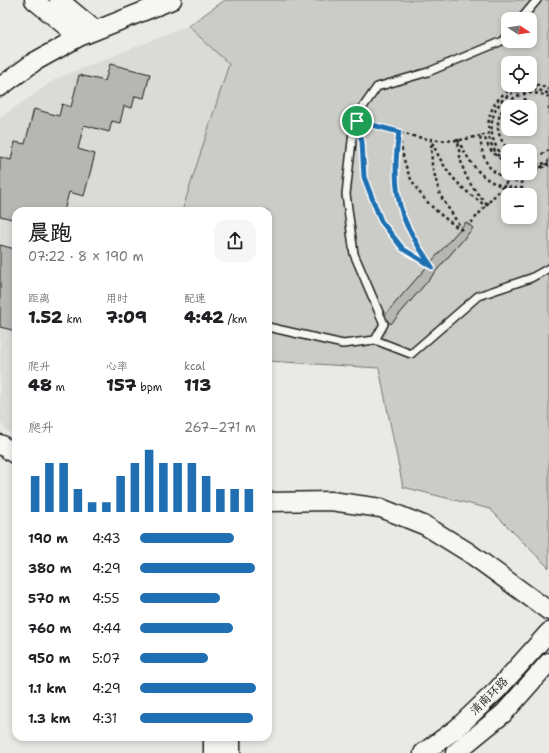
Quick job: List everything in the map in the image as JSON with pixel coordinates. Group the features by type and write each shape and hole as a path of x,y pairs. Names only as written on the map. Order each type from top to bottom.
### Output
{"street":[{"path":"34,0 87,34"},
{"path":"59,0 87,34"},
{"path":"0,87 34,62 87,34 172,0"},
{"path":"0,444 12,452"},
{"path":"272,502 330,501 381,508 426,526 468,552 549,611"},
{"name":"清南环路","path":"423,753 456,729 497,690 549,632"},
{"path":"455,753 504,713 549,662"},
{"path":"213,741 213,753"},
{"path":"231,741 231,753"}],"lane":[{"path":"526,12 537,0"},
{"path":"375,340 384,324 354,254 346,194 353,132 360,110 377,87 428,72 501,41"},
{"path":"272,328 343,344 375,340 411,354 478,296 531,278 549,268"}],"path":[{"path":"537,85 549,89"},
{"path":"525,100 524,93 528,91 535,90 549,94"},
{"path":"501,158 491,144 488,136 488,119 490,111 500,97 508,92"},
{"path":"504,144 499,137 498,122 508,102 521,94 536,93 549,97"},
{"path":"399,132 396,156 398,189 403,215 418,246 432,267 403,249 381,221 364,177 362,142 357,121 432,139 458,140 484,135 488,146 495,156 501,159"},
{"path":"399,132 410,177 427,202 448,222 463,231 440,195 432,165 432,139"},
{"path":"458,140 476,170 488,180 508,188 522,188 522,183 504,178 494,173 484,158 480,136"},
{"path":"432,139 442,163 452,178 466,192 487,204"},
{"path":"458,140 460,161 466,176 477,194 487,204"},
{"path":"537,156 549,150"},
{"path":"537,169 549,163"},
{"path":"471,223 509,180"}],"shaded area":[{"path":"225,0 549,0 549,568 490,509 403,487 379,368 272,361 272,207 183,207 229,64 188,26"},
{"path":"188,26 229,63 183,207 12,207 12,434 6,430 0,422 0,118 56,79"}],"building":[{"path":"110,64 150,74 144,98 135,96 132,108 124,106 120,123 112,121 109,132 84,125 78,149 95,154 84,196 69,192 65,207 12,207 12,219 0,216 0,157 11,160 15,142 25,144 34,109 59,116 62,104 71,107 79,75 105,81"},
{"path":"466,222 473,228 391,324 383,317"},
{"path":"0,245 12,248 12,330 0,327"}],"route":[{"path":"357,121 399,132 396,156 398,189 403,215 418,246 432,267 403,249 381,221 364,177 362,142 357,121"}]}
